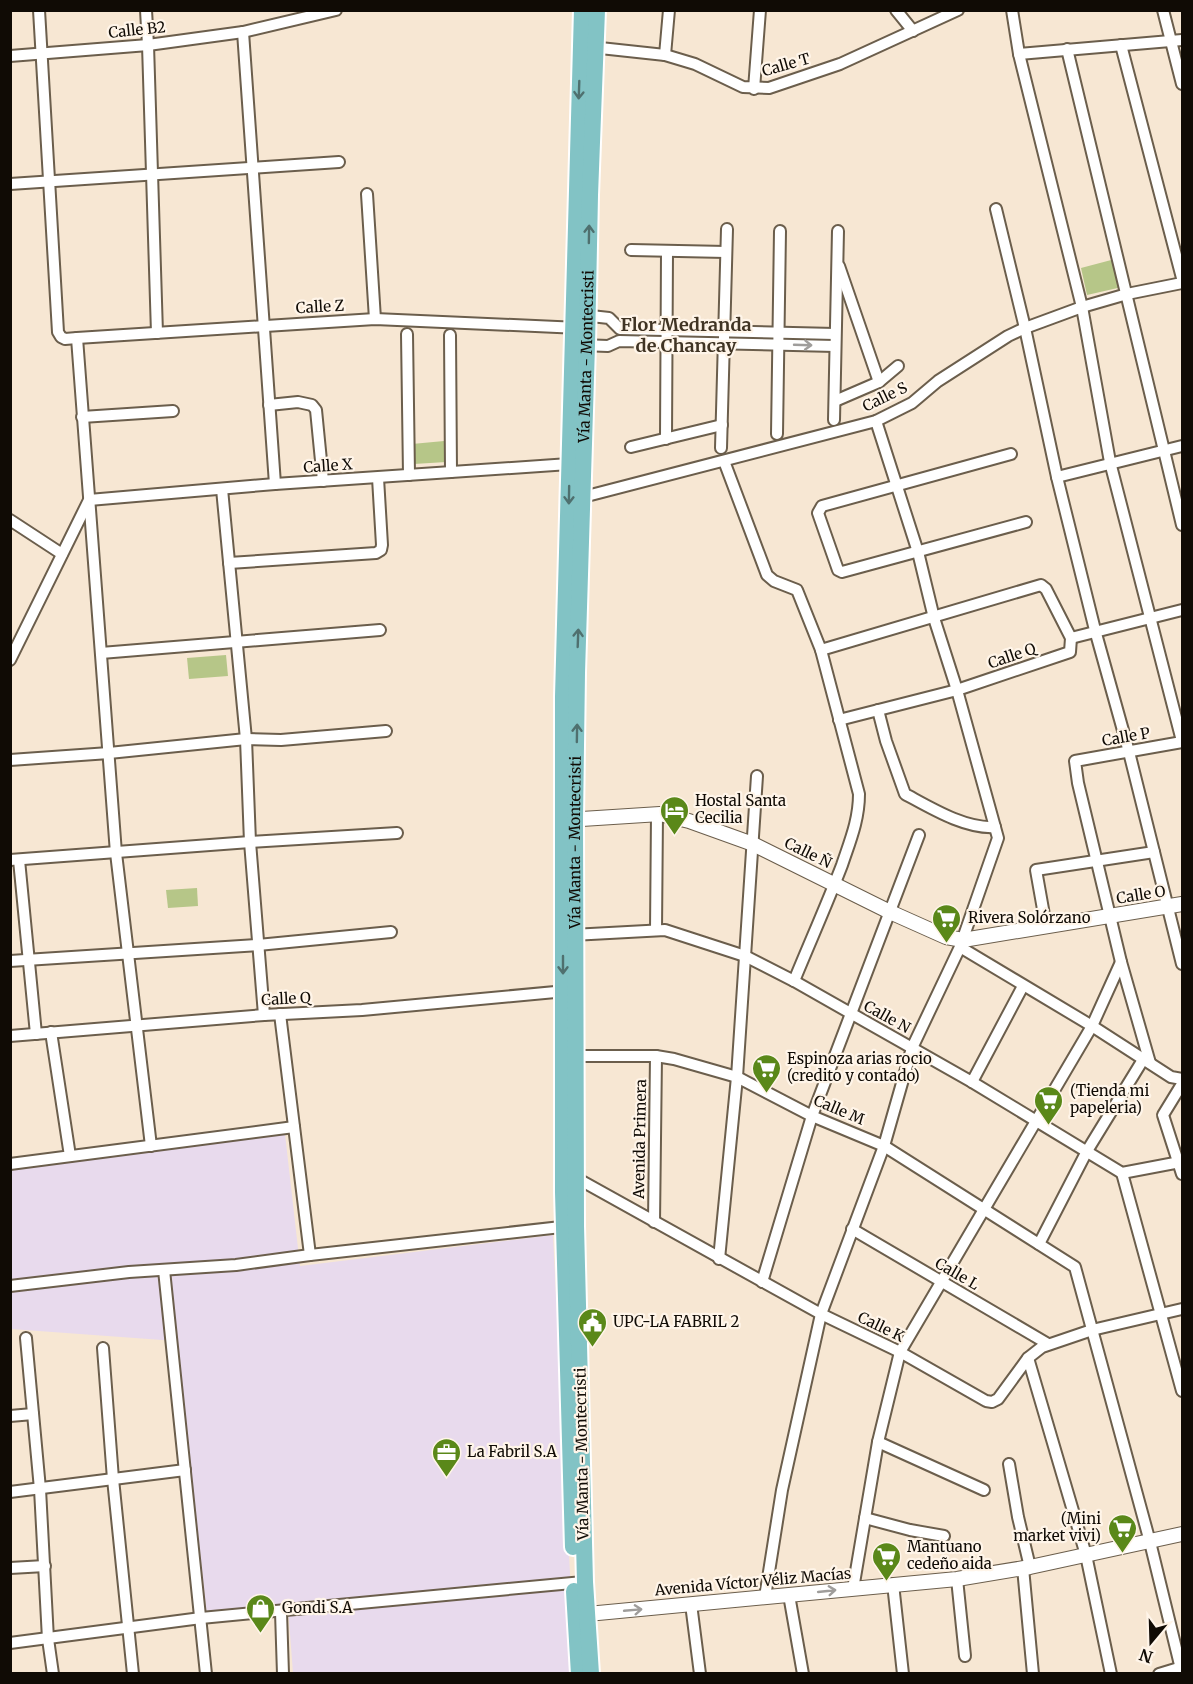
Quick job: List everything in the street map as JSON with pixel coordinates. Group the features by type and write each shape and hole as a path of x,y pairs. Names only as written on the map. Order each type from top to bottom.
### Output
{"main road":[{"name":"Vía Manta - Montecristi","path":"569,820 583,497 580,329 588,47 582,10"},
{"name":"Vía Manta - Montecristi","path":"588,47 597,10"},
{"name":"Vía Manta - Montecristi","path":"579,1674 581,1615 569,1174 571,1056 569,820 563,697 569,465 580,329"},
{"name":"Vía Manta - Montecristi","path":"581,1615 591,1674"}],"street":[{"path":"39,10 48,181"},
{"path":"146,10 157,333"},
{"name":"Calle B2","path":"10,56 148,45 243,32 336,10"},
{"path":"665,55 669,10"},
{"path":"753,89 760,10"},
{"path":"896,10 913,31"},
{"name":"Calle T","path":"588,47 665,55 695,64 732,83 753,89 769,88 840,63 958,10"},
{"path":"1012,10 1019,54 1082,307 1110,462 1182,742"},
{"path":"1163,10 1182,84"},
{"path":"243,32 275,484"},
{"path":"1019,54 1182,40"},
{"path":"1121,45 1182,278"},
{"path":"1067,49 1182,525"},
{"path":"10,184 339,162"},
{"name":"Calle Z","path":"48,181 58,332 65,339 375,319 580,329"},
{"path":"367,194 375,319"},
{"path":"996,209 1025,328 1057,477 1182,964"},
{"path":"721,448 727,229"},
{"path":"777,434 780,231"},
{"path":"834,420 838,231"},
{"path":"631,250 726,252"},
{"path":"666,440 667,252"},
{"path":"837,259 879,382"},
{"name":"Calle S","path":"583,497 876,421 912,403 938,381 1008,336 1025,328 1082,307 1127,294 1182,283"},
{"path":"580,329 609,318 620,329 667,336"},
{"path":"580,329 608,346 619,341 667,336 835,340"},
{"path":"407,333 409,475"},
{"path":"450,335 451,472"},
{"path":"77,338 116,853 151,1146"},
{"path":"836,401 879,382 898,366"},
{"path":"269,405 298,402 312,405 316,410 323,481"},
{"path":"82,417 173,411"},
{"path":"765,1597 782,1490 821,1314 884,1146 912,1048 961,944 998,838 957,690 934,618 918,552 876,421"},
{"path":"631,447 722,425"},
{"path":"1057,477 1110,462 1182,446"},
{"path":"1011,454 822,506 818,513 837,570 842,572 1026,522"},
{"path":"724,461 767,575 774,581 797,590 821,650 859,794 860,809 856,824 835,884 794,981"},
{"name":"Calle X","path":"88,500 275,484 569,465"},
{"path":"229,563 376,553 381,549 382,544 378,478"},
{"path":"222,489 246,739 250,842 264,1015"},
{"path":"10,660 15,635 62,554 88,500"},
{"path":"10,520 62,554"},
{"path":"821,650 1041,585 1046,589 1071,638 1095,630 1182,610"},
{"path":"101,652 380,630"},
{"name":"Calle Q","path":"839,720 957,690 1070,652 1071,638"},
{"path":"878,710 904,794 963,821 983,828 995,827"},
{"path":"10,760 109,753 246,739 281,740 386,731"},
{"name":"Calle P","path":"1097,861 1075,761 1182,742"},
{"path":"719,1258 737,1077 757,776"},
{"path":"656,930 657,814"},
{"name":"Calle Ñ","path":"569,820 657,814 689,821 753,844 890,912 961,944 1023,986 1092,1026 1171,1077 1182,1081"},
{"path":"36,1034 29,960 15,860 397,833"},
{"path":"762,1282 812,1116 919,835"},
{"path":"1046,926 1036,870 1154,852"},
{"path":"1039,1244 1087,1151 1147,1060 1097,861"},
{"name":"Calle O","path":"961,944 1046,926 1182,904"},
{"name":"Calle N","path":"569,935 665,930 745,956 794,981 972,1082 1122,1173"},
{"path":"10,961 258,945 391,932"},
{"path":"853,1589 878,1442 900,1352 1092,1026 1121,962"},
{"path":"972,1082 1023,986"},
{"name":"Calle Q","path":"10,1035 264,1015 362,1010 570,991"},
{"path":"280,1014 310,1255"},
{"path":"51,1032 70,1156"},
{"name":"Calle M","path":"571,1056 656,1056 737,1077 812,1116 884,1146 1075,1267 1092,1330"},
{"name":"Avenida Primera","path":"654,1222 656,1056"},
{"path":"1182,1081 1163,1115 1182,1174"},
{"path":"10,1164 294,1127"},
{"path":"1180,1162 1122,1173 1182,1391"},
{"name":"Calle K","path":"569,1174 762,1282 821,1314 900,1352 986,1401 998,1400 1034,1351 1048,1344 1092,1330 1182,1309"},
{"path":"10,1286 236,1265 570,1226"},
{"name":"Calle L","path":"852,1229 1048,1344"},
{"path":"164,1270 206,1674"},
{"path":"1092,1330 1182,1669 1159,1674"},
{"path":"26,1338 40,1489 52,1674"},
{"path":"103,1348 113,1479 133,1674"},
{"path":"1028,1358 1086,1555 1111,1674"},
{"path":"10,1416 33,1414"},
{"path":"878,1442 984,1490"},
{"path":"1009,1464 1027,1567 1033,1674"},
{"path":"10,1492 185,1470"},
{"path":"865,1518 944,1536"},
{"name":"Avenida Víctor Véliz Macías","path":"581,1615 957,1579 1027,1567 1182,1534"},
{"path":"10,1568 45,1566"},
{"path":"957,1579 966,1656"},
{"path":"10,1643 201,1618 579,1583"},
{"path":"894,1584 903,1674"},
{"path":"789,1595 803,1674"},
{"path":"692,1605 700,1674"},
{"path":"281,1612 283,1674"}],"shaded area":[{"path":"285,1134 300,1266 553,1235 575,1673 293,1673 288,1608 207,1615 176,1341 11,1329 10,1170"}],"green space":[{"path":"1115,259 1122,287 1087,295 1081,268"},
{"path":"444,441 446,462 414,464 412,444"},
{"path":"226,655 228,676 189,679 187,658"},
{"path":"197,888 198,906 168,908 166,890"}],"place":[{"name":"Hostal Santa Cecilia","path":"674,836"},
{"name":"Rivera Solórzano","path":"947,944"},
{"name":"Espinoza arias rocio (credito y contado)","path":"766,1094"},
{"name":"(Tienda mi papeleria)","path":"1049,1126"},
{"name":"UPC-LA FABRIL 2","path":"592,1348"},
{"name":"La Fabril S.A","path":"446,1478"},
{"name":"(Mini market vivi)","path":"1122,1554"},
{"name":"Mantuano cedeño aida","path":"886,1582"},
{"name":"Gondi S.A","path":"261,1634"}],"district":[{"name":"Flor Medranda de Chancay","path":"686,335"}]}
